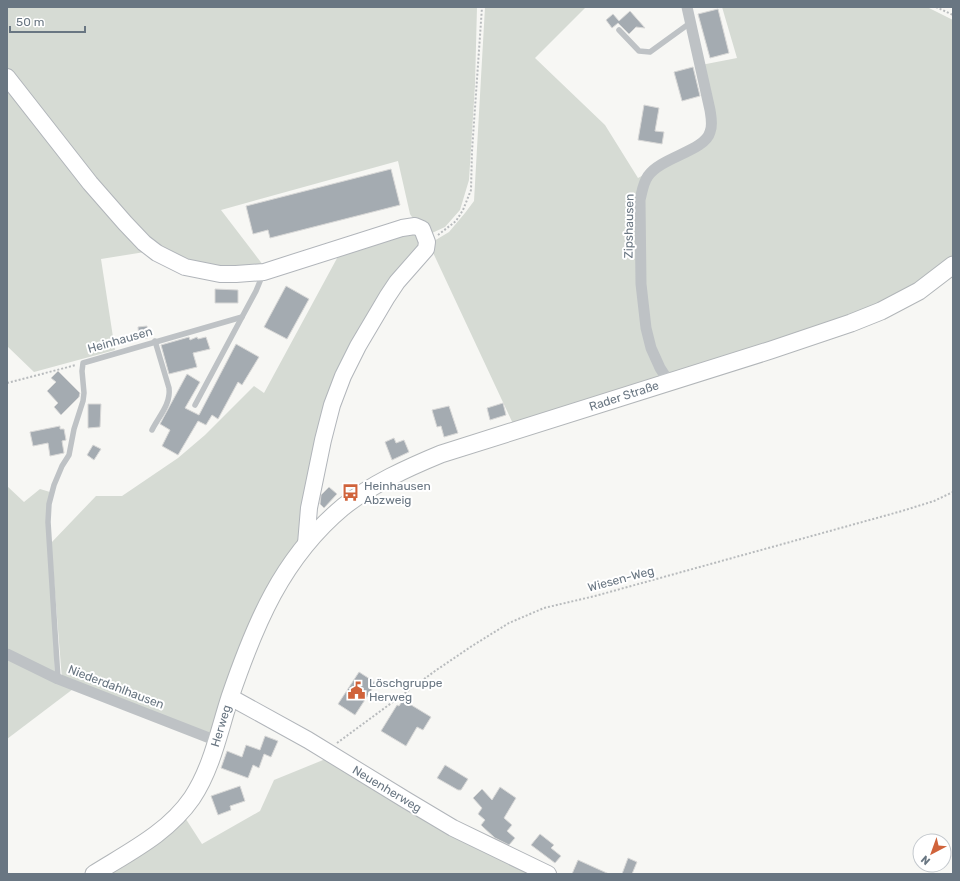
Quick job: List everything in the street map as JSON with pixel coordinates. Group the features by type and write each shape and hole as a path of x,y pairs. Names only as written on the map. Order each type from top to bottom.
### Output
{"main road":[{"name":"Rader Straße","path":"306,544 318,530 343,507 402,470 441,454 777,348 851,323 875,314 919,291 953,265"},
{"name":"Herweg","path":"94,874 155,835 181,812 200,785 217,741 230,697 251,640 283,574 306,544"}],"street":[{"name":"Zipshausen","path":"669,382 660,368 651,348 646,328 642,284 640,200 643,186 647,177 653,170 662,163 705,141 710,133 712,124 710,110 687,7"},
{"path":"7,77 90,183 125,224 144,243 170,260 185,267 201,271 231,274 264,272 373,236 415,226 422,229 427,242 426,249 397,282 378,310 343,376 332,405 309,508 306,544"},
{"name":"Niederdahlhausen","path":"7,654 58,679 217,741"},
{"name":"Neuenherweg","path":"230,697 308,740 453,828 548,874"}],"lane":[{"path":"619,30 639,51 650,52 690,23"},
{"path":"195,405 256,291 264,272"},
{"name":"Heinhausen","path":"58,679 48,528 49,504 54,485 62,466 69,455 74,429 83,401 83,363 242,317"},
{"path":"152,430 170,396 155,341"}],"path":[{"path":"427,242 446,230 456,221 463,210 471,190 472,151 482,7"},
{"path":"936,7 953,15"},
{"path":"7,383 83,363"},
{"name":"Wiesen-Weg","path":"327,752 371,718 472,646 509,624 544,608 902,511 934,501 953,492"}],"shaded area":[{"path":"7,7 477,7 475,85 469,180 460,210 445,227 432,233 416,223 410,214 398,161 221,210 263,265 203,269 145,241 7,73"},
{"path":"485,7 586,7 535,58 605,125 638,178 711,134 701,65 737,58 722,7 927,7 953,20 953,262 907,296 515,428 429,244 449,232 474,201"},
{"path":"7,81 151,251 101,259 115,350 34,372 7,346"},
{"path":"403,229 424,238 342,376 303,545 215,739 62,679 51,543 96,496 122,496 178,458 205,435 254,386 264,393 342,249"},
{"path":"7,486 24,502 40,489 50,492 48,504 55,676 7,652"},
{"path":"7,655 73,689 7,739"},
{"path":"328,758 540,874 98,874 182,813 202,844 260,811 274,780"}],"building":[{"path":"718,9 729,53 710,58 698,14"},
{"path":"630,11 645,28 636,27 629,34 618,23 612,28 606,20 613,14 619,21"},
{"path":"693,67 700,96 682,101 674,72"},
{"path":"644,105 659,108 655,131 664,132 662,144 638,140"},
{"path":"391,169 400,205 270,238 268,230 253,234 246,206"},
{"path":"286,286 309,299 287,339 264,327"},
{"path":"215,289 238,290 238,303 215,303"},
{"path":"147,326 148,338 139,339 138,327"},
{"path":"189,337 190,340 197,337 198,339 206,337 210,349 193,353 197,367 169,374 161,345"},
{"path":"236,344 259,357 242,385 238,382 218,419 212,415 206,425 198,421 178,455 162,446 170,430 160,424 187,374 200,382 185,408 199,415"},
{"path":"58,371 80,393 79,397 61,415 54,407 58,403 47,391 56,382 51,378"},
{"path":"503,403 506,415 490,420 487,408"},
{"path":"88,404 101,404 100,427 88,428"},
{"path":"449,406 458,433 444,437 441,426 437,427 432,410"},
{"path":"60,426 60,429 64,429 66,440 62,441 64,453 50,456 48,443 33,446 30,432"},
{"path":"394,438 396,443 404,440 409,452 392,460 385,442"},
{"path":"93,445 101,449 94,460 87,455"},
{"path":"329,487 337,494 324,508 320,504 321,495"},
{"path":"359,672 376,683 355,715 338,704"},
{"path":"403,700 431,717 423,730 417,727 406,746 381,731 397,705 399,706"},
{"path":"265,736 278,741 271,757 264,754 259,768 253,765 248,778 221,768 227,751 242,757 246,745 260,750"},
{"path":"445,765 468,779 461,790 458,790 437,778"},
{"path":"240,786 245,801 230,806 231,810 218,815 211,796"},
{"path":"500,787 516,798 504,818 512,825 507,831 515,838 509,845 495,838 481,825 485,820 478,814 482,808 473,798 482,789 492,800"},
{"path":"540,834 554,845 551,848 561,856 555,863 531,845"},
{"path":"628,858 637,862 632,874 622,874"},
{"path":"578,860 609,874 572,874"}],"place":[{"name":"Heinhausen Abzweig","path":"351,493"},
{"name":"Löschgruppe Herweg","path":"356,690"}]}
